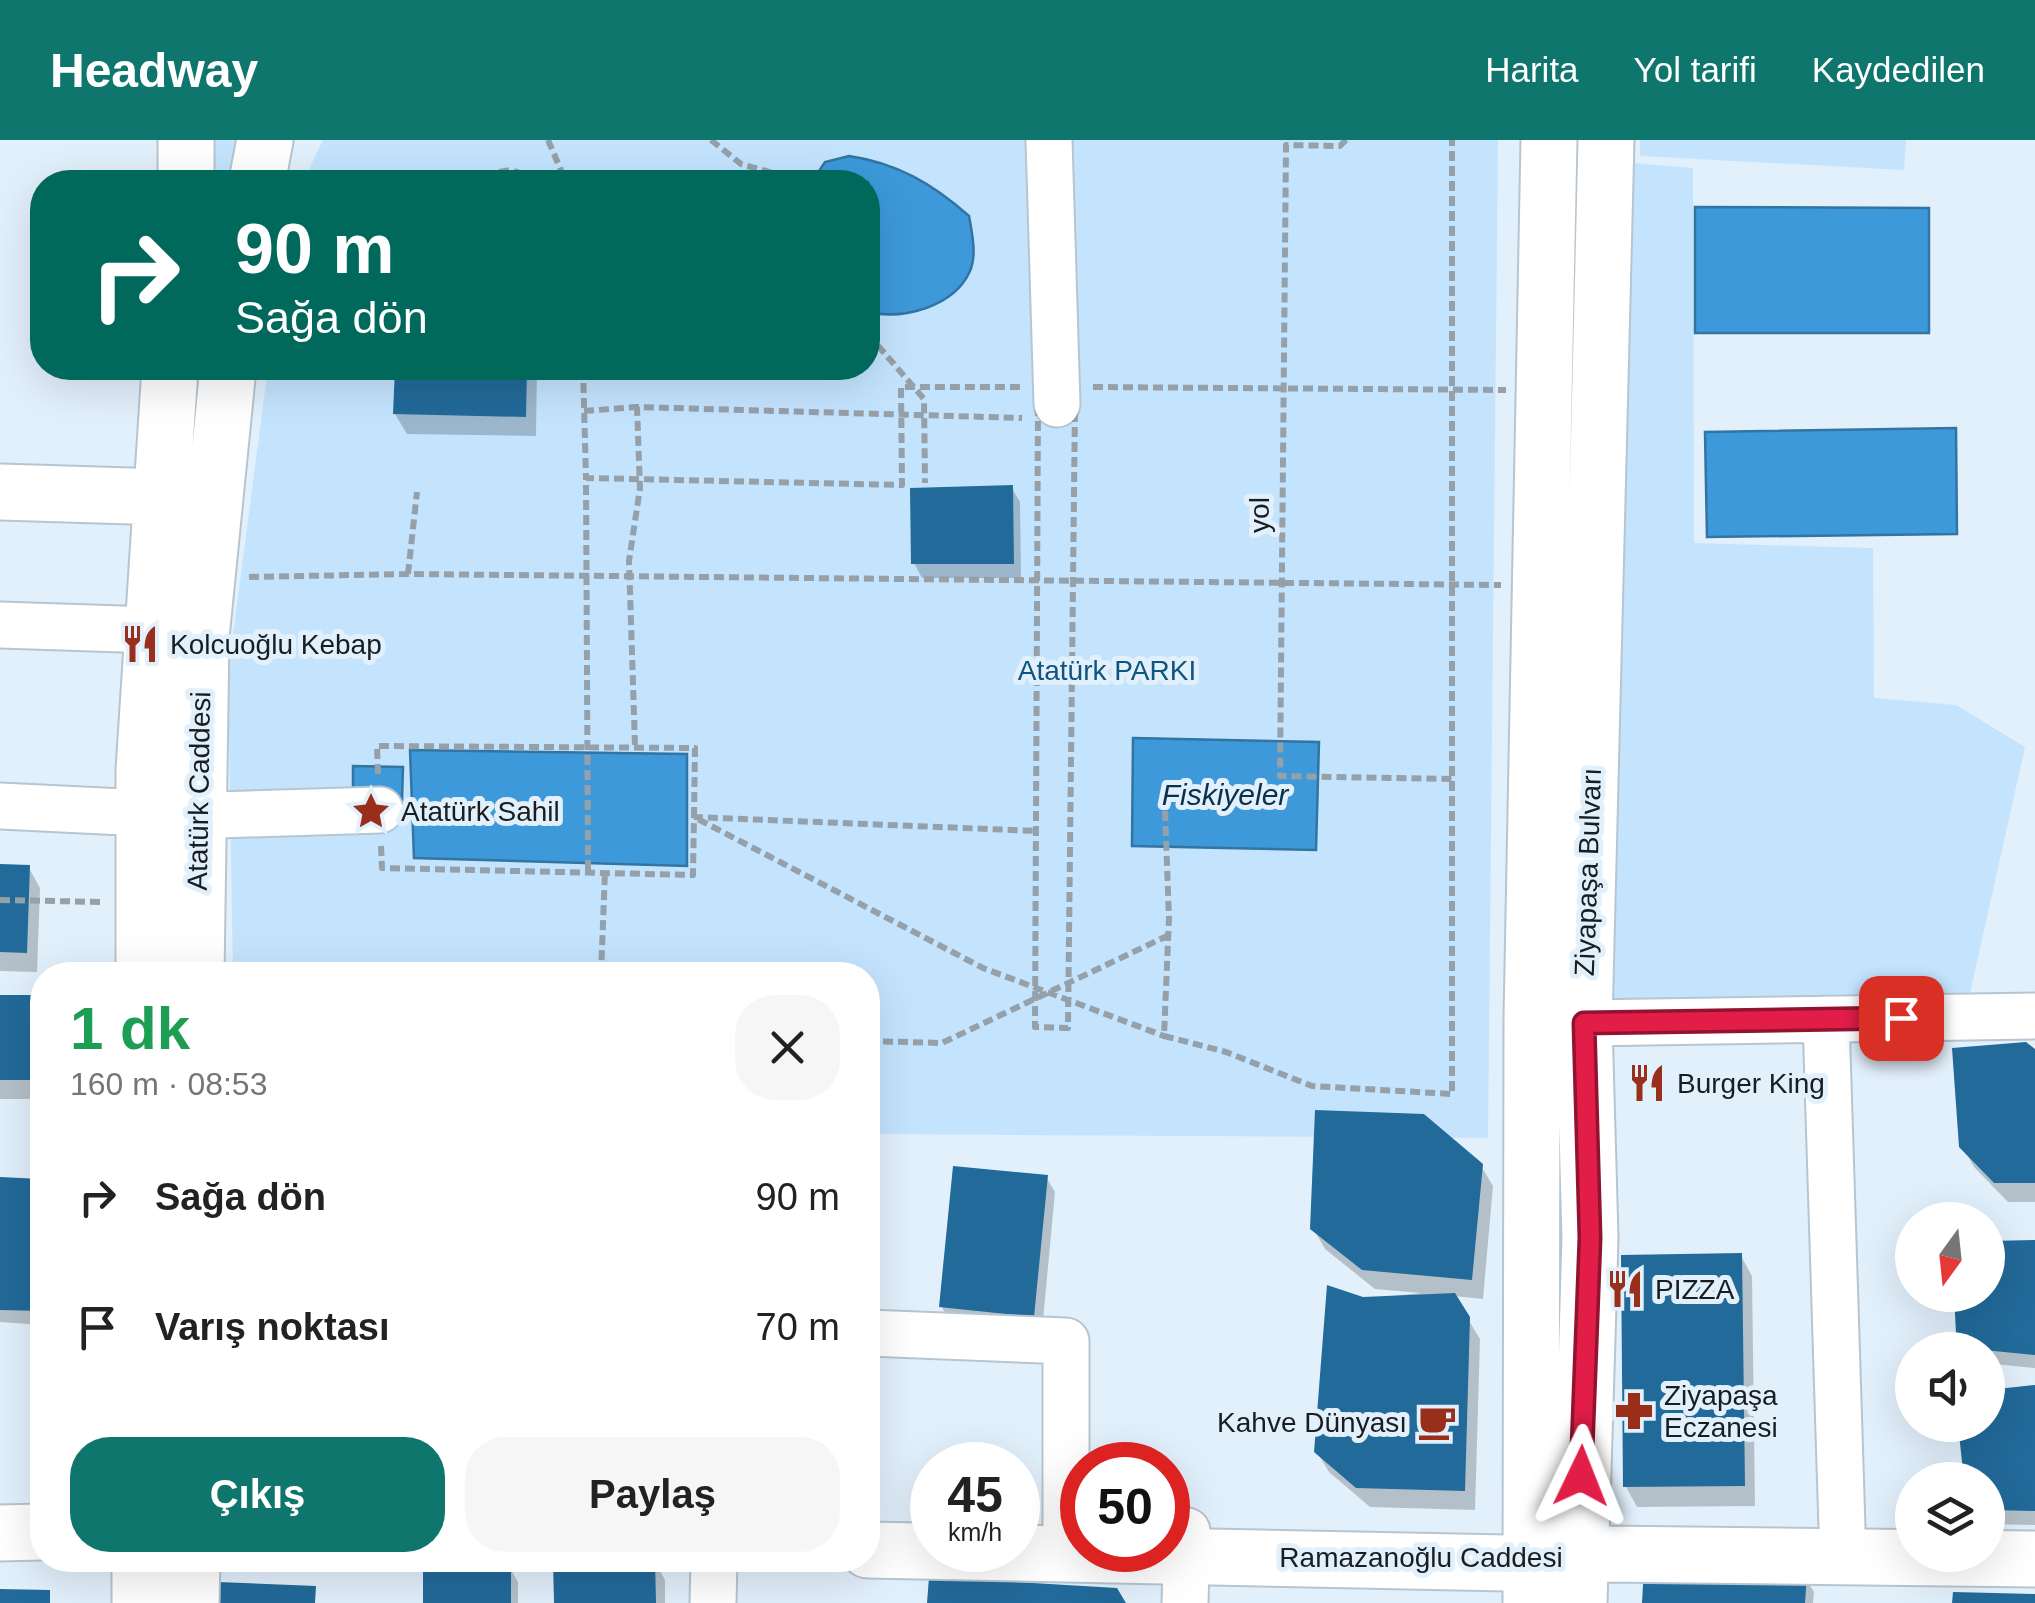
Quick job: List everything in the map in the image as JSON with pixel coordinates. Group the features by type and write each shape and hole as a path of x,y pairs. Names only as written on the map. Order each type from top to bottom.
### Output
{"main road":[{"path":"186,140 186,170"},
{"path":"259,170 265,140"},
{"name":"Ziyapaşa Bulvarı","path":"1549,140 1532,1018 1556,1564"},
{"name":"Ziyapaşa Bulvarı","path":"1556,1564 1590,1238 1584,1023 1606,140"},
{"name":"Atatürk Caddesi","path":"144,962 144,813 169,380"},
{"name":"Atatürk Caddesi","path":"196,962 201,637 227,380"},
{"path":"0,492 162,515"},
{"path":"0,526 162,515"},
{"path":"880,1526 910,1527"},
{"name":"Ramazanoğlu Caddesi","path":"1556,1564 1842,1528 1895,1529"},
{"path":"2005,1530 2035,1530"},
{"path":"0,1533 30,1532"},
{"name":"Ramazanoğlu Caddesi","path":"880,1549 1058,1535"},
{"name":"Ramazanoğlu Caddesi","path":"1190,1555 1556,1564 2035,1559"},
{"path":"140,1572 140,1603"},
{"path":"192,1572 192,1603"}],"street":[{"path":"1050,140 1051,403"},
{"path":"0,625 154,630"},
{"path":"0,806 144,813"},
{"path":"217,816 380,810"},
{"path":"1584,1023 2035,1016"},
{"path":"1826,1019 1842,1528"},
{"path":"880,1333 1066,1341 1058,1535"},
{"path":"713,1603 714,1572"}],"path":[{"path":"548,140 561,170"},
{"path":"711,140 741,164 762,170"},
{"name":"yol","path":"1346,140 1340,146 1286,145 1280,776 1452,779"},
{"path":"694,818 982,968 1164,1036 1226,1052 1312,1086 1452,1094 1452,140"},
{"path":"880,348 924,398 925,483"},
{"path":"583,380 588,870"},
{"path":"586,478 902,485 901,388 1075,404 1068,1028 1035,1027 1038,581 1051,403"},
{"path":"584,411 637,407 924,417 1051,403 1282,388 1508,390"},
{"path":"635,745 630,576 639,479 637,407"},
{"path":"408,574 416,492"},
{"path":"231,578 408,574 1505,584"},
{"path":"377,746 694,748 693,875 382,868"},
{"path":"1164,1036 1168,935 1165,811"},
{"path":"694,818 1037,832"},
{"path":"601,962 604,871"},
{"path":"0,900 120,902"},
{"path":"880,1041 942,1043 1168,935"}],"green space":[{"path":"203,140 249,140 243,170 201,170"},
{"name":"Atatürk PARKI","path":"323,140 1498,140 1488,1138 880,1134 880,962 233,962 228,673 266,380 880,380 880,170 309,170"},
{"path":"1640,140 1906,140 1904,170 1640,156"},
{"path":"1634,163 1693,168 1694,543 1873,548 1874,698 1956,705 2025,747 1969,998 1606,1044 1610,672"}],"water":[{"path":"849,156 883,164 914,177 969,216 972,265 952,294 926,308 880,314 880,170 820,170 825,162"},
{"path":"1695,207 1929,208 1929,333 1695,333"},
{"path":"1956,428 1957,534 1707,537 1705,432"},
{"name":"Fiskiyeler","path":"1133,738 1319,742 1316,850 1132,846"},
{"path":"410,750 687,754 687,866 414,858"},
{"path":"353,766 403,767 402,800 353,799"}],"building":[{"path":"394,380 527,380 526,417 393,414"},
{"path":"1013,485 1014,564 911,564 910,488"},
{"path":"0,864 30,865 27,953 0,952"},
{"path":"0,995 30,995 30,1080 0,1080"},
{"path":"2026,1042 2035,1049 2035,1183 1994,1183 1959,1147 1952,1048"},
{"path":"1315,1110 1424,1114 1483,1164 1472,1280 1362,1270 1310,1229"},
{"path":"953,1166 1048,1175 1034,1317 939,1307"},
{"path":"0,1177 30,1178 30,1311 0,1310"},
{"path":"2035,1240 2035,1355 2005,1352 2005,1332 1956,1332 1955,1312 2005,1312 2005,1241"},
{"path":"1742,1253 1745,1486 1623,1487 1621,1255"},
{"path":"1327,1285 1363,1297 1455,1293 1470,1317 1465,1491 1356,1488 1314,1452"},
{"path":"2035,1385 2035,1511 2005,1510 2005,1462 1962,1462 1960,1442 2005,1442 2005,1388"},
{"path":"1644,1566 1807,1575 1805,1603 1642,1603"},
{"path":"423,1572 511,1572 511,1603 423,1603"},
{"path":"553,1572 655,1572 656,1603 554,1603"},
{"path":"929,1577 1117,1588 1126,1603 927,1603"},
{"path":"193,1581 316,1586 315,1603 192,1603"},
{"path":"0,1589 50,1590 50,1603 0,1603"},
{"path":"1953,1592 2035,1594 2035,1603 1952,1603"}],"place":[{"name":"Kolcuoğlu Kebap","path":"140,644"},
{"name":"Atatürk Sahil","path":"371,811"},
{"name":"Burger King","path":"1647,1083"},
{"name":"PIZZA","path":"1625,1289"},
{"name":"Ziyapaşa Eczanesi","path":"1634,1411"},
{"name":"Kahve Dünyası","path":"1437,1422"}],"route":[{"path":"1581,1476 1590,1238 1584,1023 1901,1018"}]}
